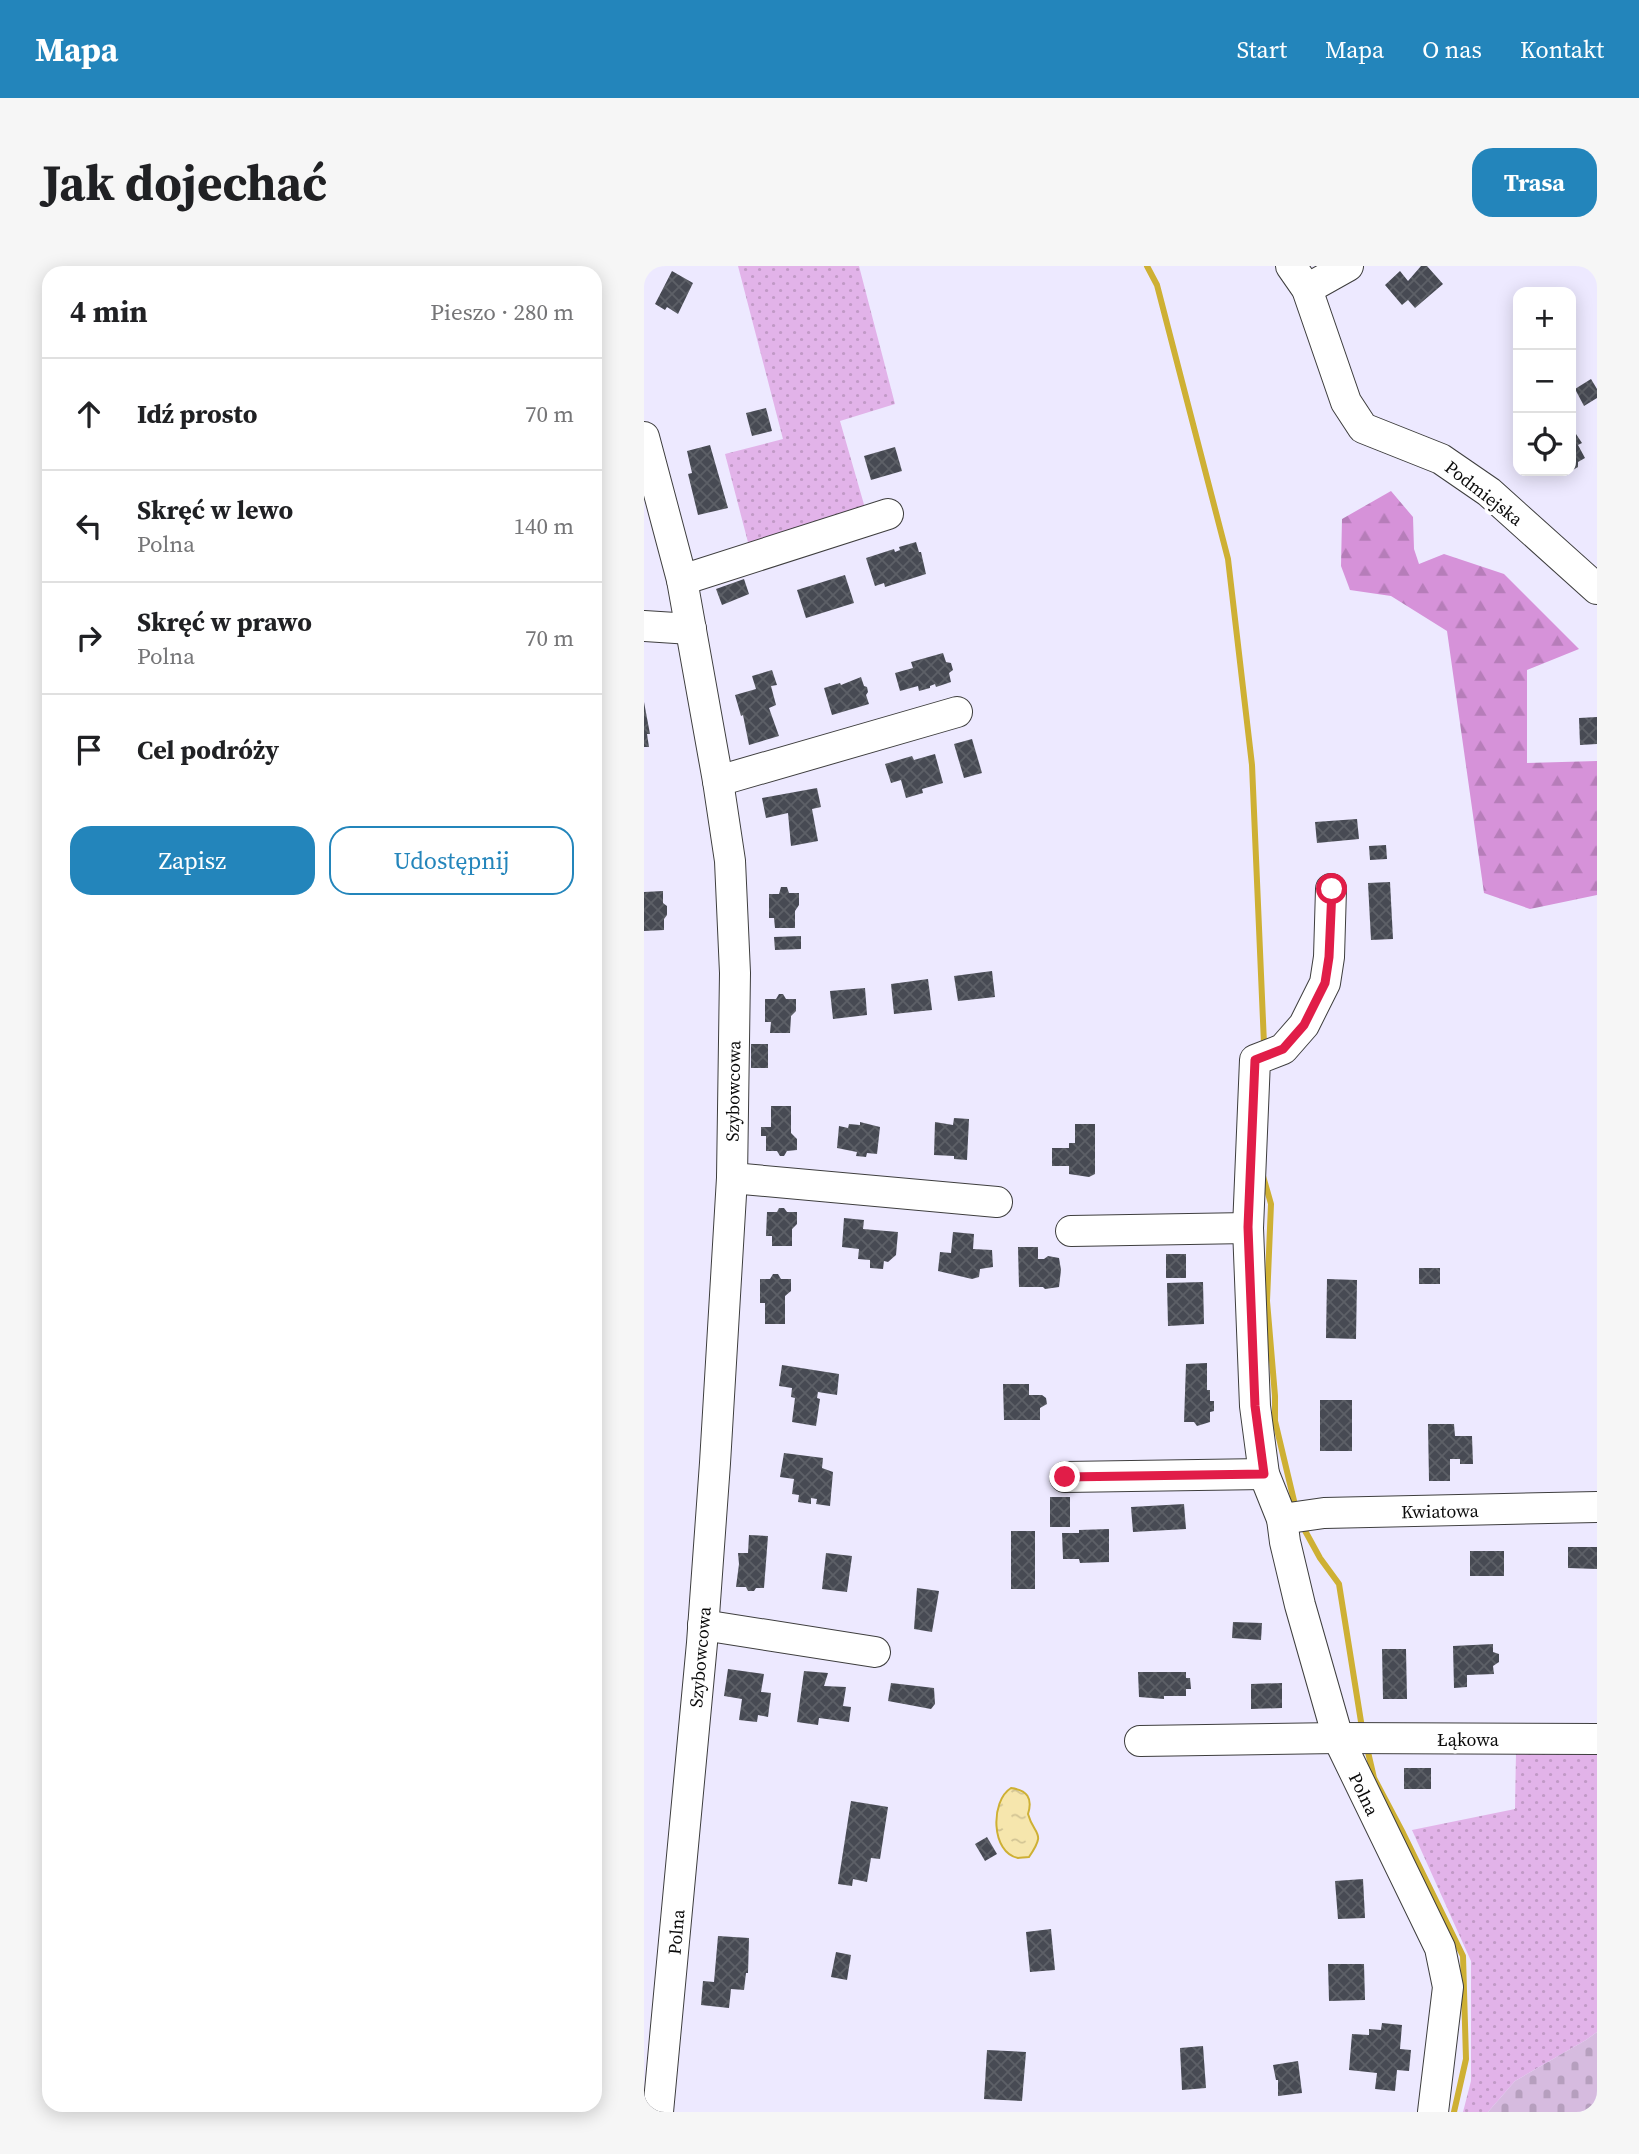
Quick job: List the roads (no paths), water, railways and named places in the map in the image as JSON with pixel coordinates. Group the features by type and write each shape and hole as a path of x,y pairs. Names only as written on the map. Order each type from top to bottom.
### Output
{"street":[{"path":"1299,277 1348,266"},
{"name":"Podmiejska","path":"1299,277 1346,402 1363,428 1441,459 1489,492 1597,588"},
{"name":"Szybowcowa","path":"646,453 682,580 718,781 730,862 735,973 732,1178 703,1625 692,1752"},
{"path":"682,580 888,514"},
{"path":"644,626 691,629"},
{"path":"718,781 957,712"},
{"name":"Polna","path":"1332,889 1325,983 1304,1025 1283,1049 1255,1060 1248,1227 1255,1406 1264,1474 1282,1519 1300,1605 1338,1738 1440,1948 1448,1987 1433,2112"},
{"path":"732,1178 997,1202"},
{"path":"1071,1231 1248,1227"},
{"path":"1065,1477 1264,1474"},
{"name":"Kwiatowa","path":"1282,1519 1324,1513 1597,1507"},
{"path":"703,1625 874,1652"},
{"name":"Łąkowa","path":"1140,1741 1338,1738 1597,1740"},
{"name":"Polna","path":"658,2112 692,1752"}],"water":[{"path":"1011,1788 1025,1793 1029,1799 1028,1814 1038,1838 1029,1857 1018,1858 1009,1854 998,1837 996,1826 999,1804"}],"waterway":[{"path":"1147,266 1157,285 1228,559 1252,765 1264,1044"},
{"path":"1263,1176 1271,1204 1267,1301 1275,1421 1295,1505"},
{"path":"1303,1527 1320,1558 1339,1584 1362,1728"},
{"path":"1368,1752 1374,1778 1463,1956 1466,2059 1454,2112"}]}
